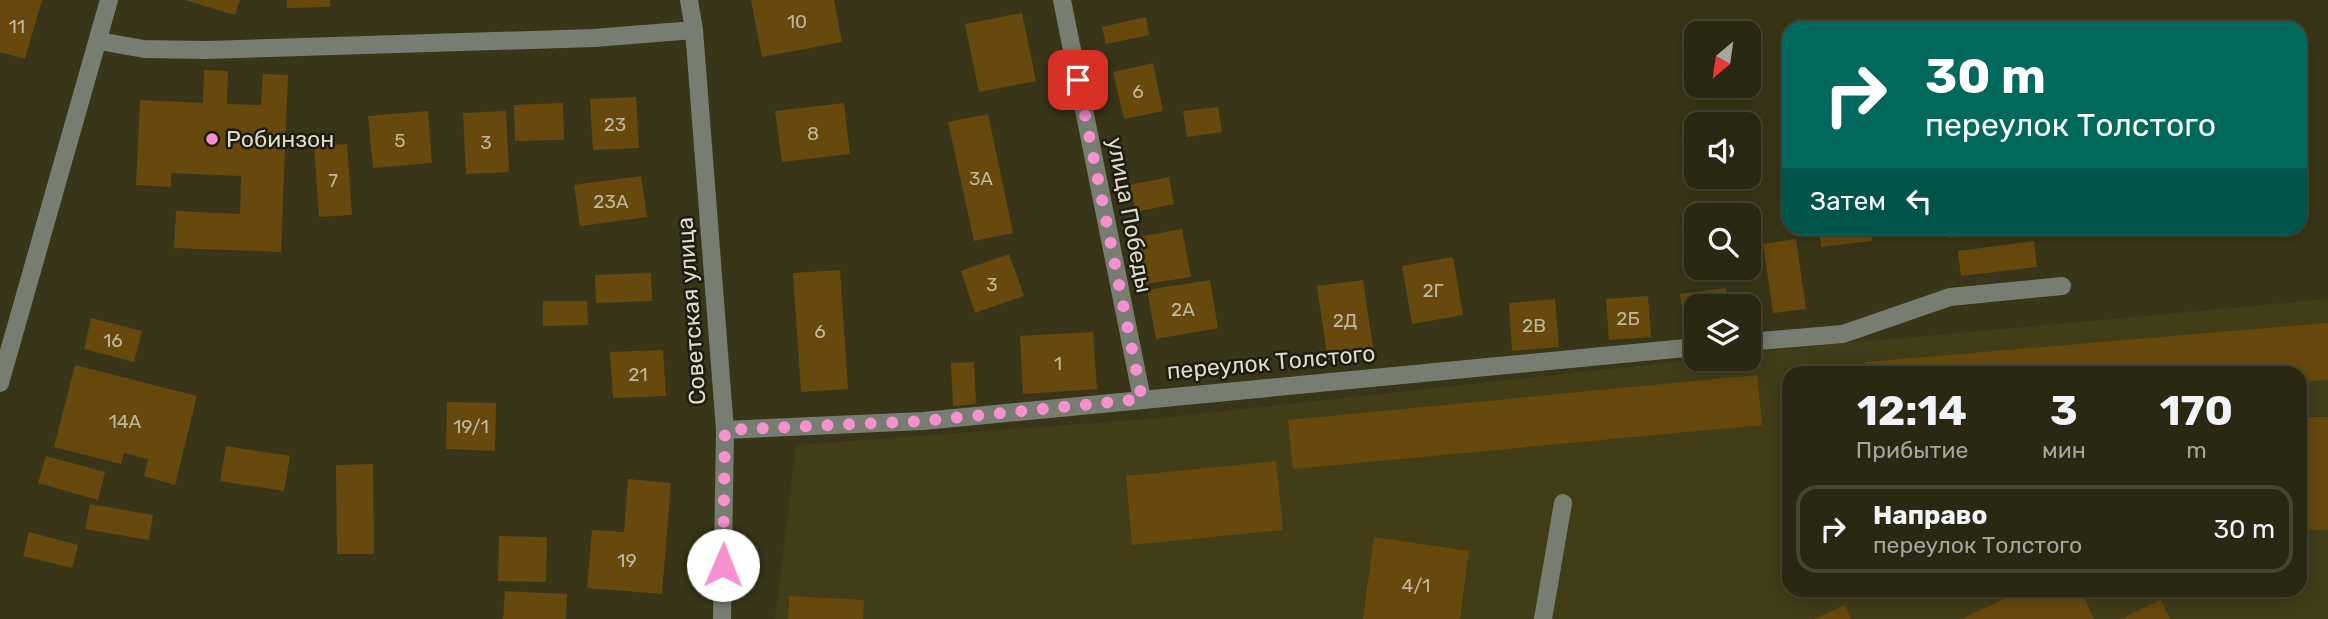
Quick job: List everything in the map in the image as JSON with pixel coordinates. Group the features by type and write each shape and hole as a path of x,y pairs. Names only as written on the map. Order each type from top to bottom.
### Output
{"street":[{"path":"0,383 109,0"},
{"name":"Советская улица","path":"689,0 694,30 725,430 722,619"},
{"name":"улица Победы","path":"1062,0 1142,399"},
{"path":"99,41 144,49 206,50 594,38 694,30"},
{"path":"1761,341 1843,334 1950,297 2062,286"},
{"name":"переулок Толстого","path":"725,430 923,421 1684,348"},
{"path":"1544,619 1563,503"}],"shaded area":[{"path":"2328,299 2328,619 775,619 796,445 1161,418 1684,361 1684,371 1761,371 1761,352"}],"building":[{"path":"0,0 42,0 25,59 0,52"},
{"path":"185,0 240,0 235,15"},
{"path":"287,0 330,0 330,7 287,8"},
{"path":"751,0 834,0 842,42 762,57"},
{"path":"1022,13 1036,81 979,92 965,24"},
{"path":"1146,17 1149,35 1106,44 1102,27"},
{"path":"1153,63 1163,111 1124,119 1113,72"},
{"name":"Робинзон","path":"204,70 228,71 227,104 261,105 263,74 288,75 281,252 174,248 176,211 240,214 241,176 171,173 171,187 136,185 140,100 203,103"},
{"path":"636,97 639,148 593,150 590,99"},
{"path":"563,103 564,140 515,141 514,105"},
{"path":"844,103 850,154 782,162 775,111"},
{"path":"1218,107 1222,132 1187,137 1183,111"},
{"path":"428,111 432,163 373,168 368,116"},
{"path":"506,111 509,172 466,174 463,113"},
{"path":"988,114 1013,233 974,241 948,122"},
{"path":"347,144 352,215 319,217 314,146"},
{"path":"641,176 647,217 580,226 574,185"},
{"path":"1169,177 1174,204 1136,212 1130,185"},
{"path":"1182,229 1191,277 1146,284 1138,237"},
{"path":"1820,235 1872,235 1872,241 1821,247"},
{"path":"1948,235 1983,235 1949,238"},
{"path":"1796,239 1806,309 1773,313 1763,244"},
{"path":"2034,241 2037,267 1961,276 1958,251"},
{"path":"1009,254 1024,296 975,313 961,271"},
{"path":"1453,257 1463,315 1412,324 1402,266"},
{"path":"840,270 848,389 801,392 793,273"},
{"path":"651,273 652,301 596,303 595,275"},
{"path":"1210,280 1218,328 1156,339 1147,290"},
{"path":"1363,280 1374,354 1328,361 1317,286"},
{"path":"1726,288 1727,294 1684,294 1684,321 1680,294"},
{"path":"1648,296 1651,337 1609,340 1606,299"},
{"path":"1555,299 1559,347 1512,351 1509,303"},
{"path":"543,301 587,301 588,325 543,326"},
{"path":"91,318 142,331 134,362 84,349"},
{"path":"2328,323 2328,380 2307,382 2307,366 1865,366 1865,362"},
{"path":"1093,332 1097,389 1023,394 1020,336"},
{"path":"663,350 666,396 613,398 610,352"},
{"path":"974,362 976,404 953,406 951,363"},
{"path":"75,365 197,396 175,485 144,476 148,459 124,453 121,464 54,447"},
{"path":"1757,375 1762,425 1293,469 1288,420"},
{"path":"447,402 496,403 495,451 446,449"},
{"path":"2307,417 2328,417 2328,530 2307,530"},
{"path":"226,446 290,456 284,491 220,481"},
{"path":"46,456 105,472 98,500 38,483"},
{"path":"1276,461 1283,530 1132,545 1126,476"},
{"path":"373,464 374,554 337,554 336,465"},
{"path":"628,479 671,483 662,594 587,588 592,530 624,532"},
{"path":"90,504 153,515 149,540 85,529"},
{"path":"29,532 78,545 72,568 23,556"},
{"path":"499,536 547,537 546,582 498,581"},
{"path":"1374,537 1469,551 1460,619 1363,619"},
{"path":"505,591 567,594 566,619 503,619"},
{"path":"789,596 864,600 863,619 788,619"},
{"path":"2009,597 2084,597 2094,619 1961,619"},
{"path":"2161,600 2170,619 2120,619"},
{"path":"1845,605 1851,619 1814,619"}],"place":[{"name":"Робинзон","path":"212,139"}],"route":[{"path":"723,565 725,430 923,421 1142,399 1078,80"}]}
